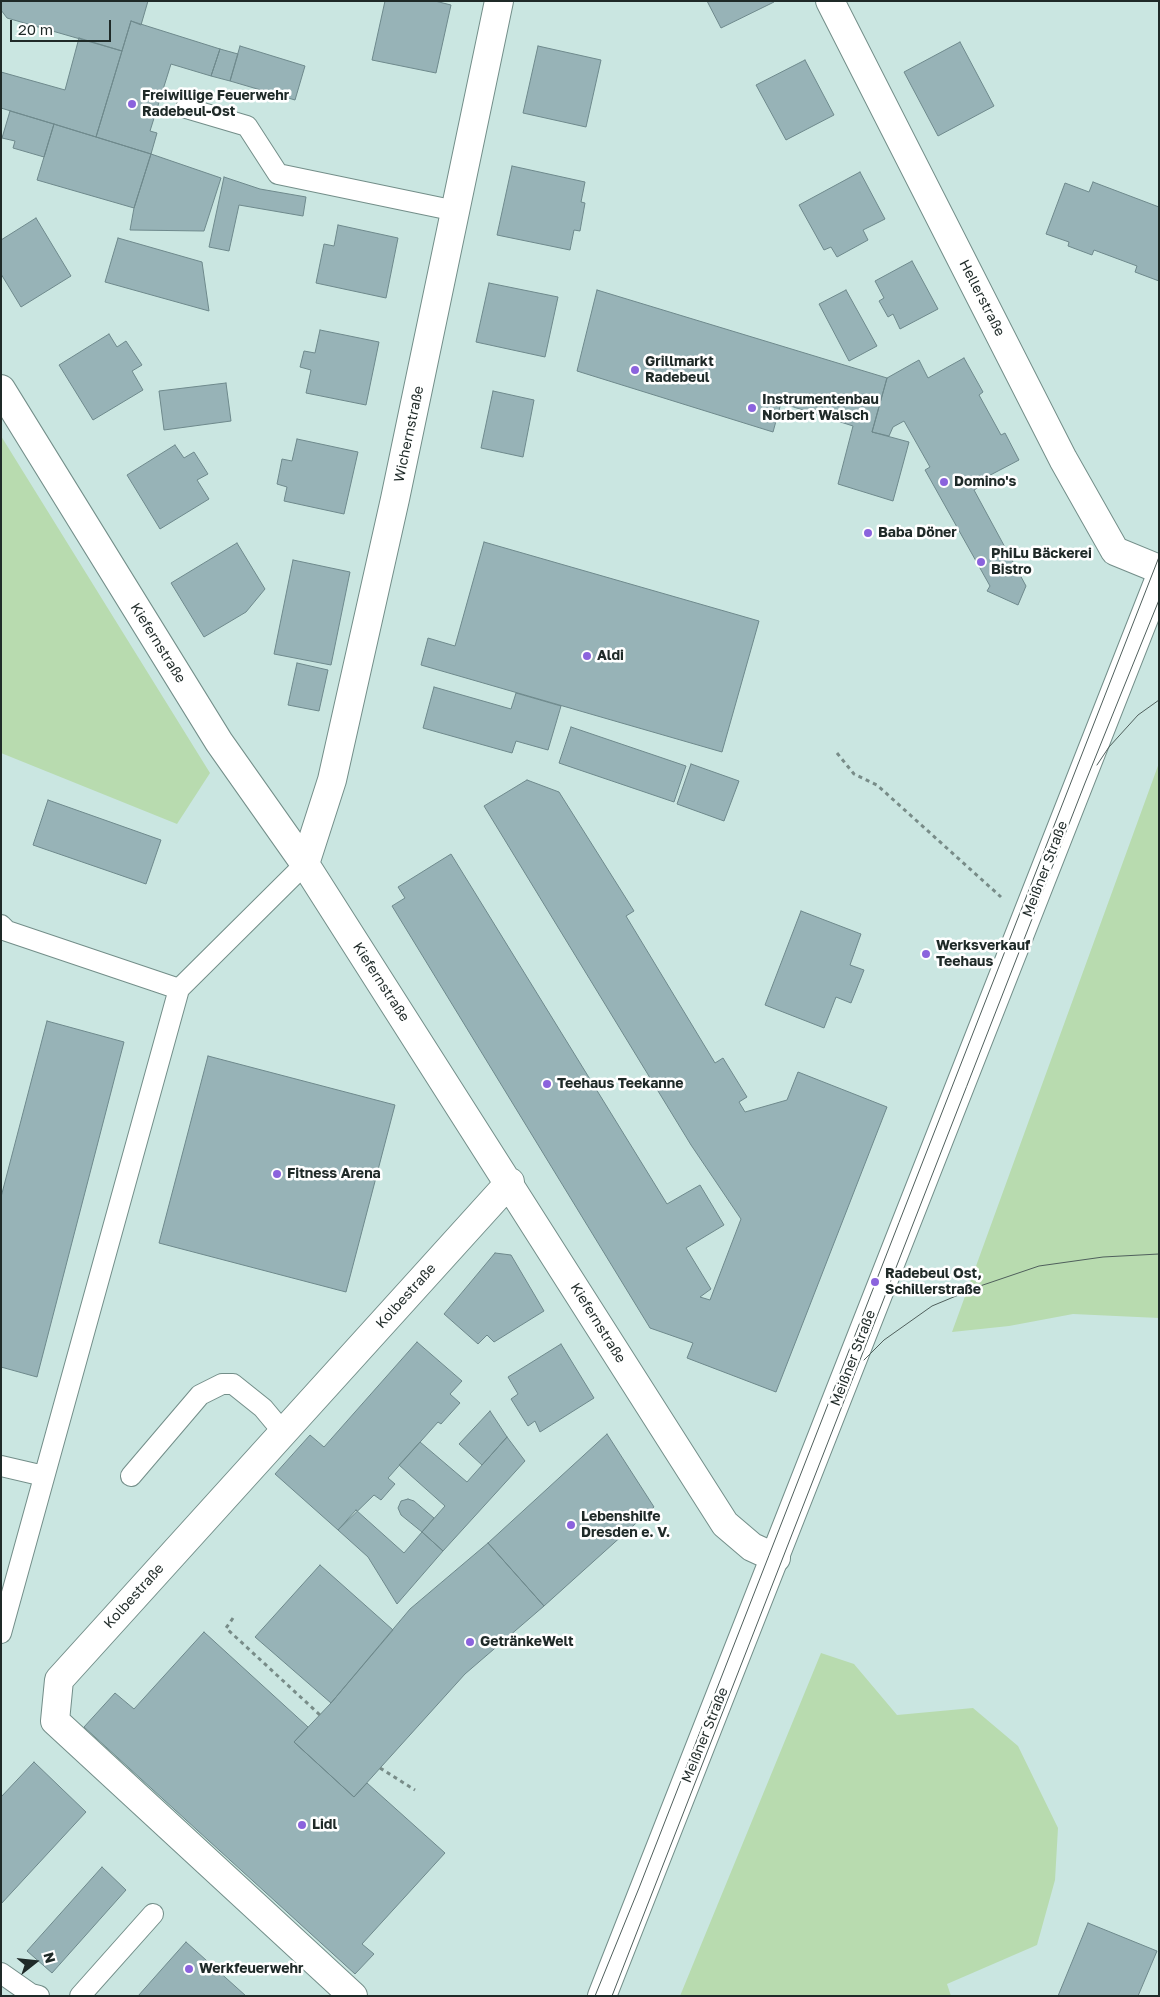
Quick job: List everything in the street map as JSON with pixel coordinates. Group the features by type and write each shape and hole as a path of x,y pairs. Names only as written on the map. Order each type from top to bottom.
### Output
{"street":[{"name":"Wichernstraße","path":"305,864 332,780 500,1"},
{"name":"Hellerstraße","path":"830,1 1064,459 1115,551 1159,569"},
{"name":"Kiefernstraße","path":"1,389 219,742 305,864 510,1182 725,1524 752,1547 776,1558"},
{"name":"Meißner Straße","path":"602,1996 776,1558 1159,580"},
{"name":"Kolbestraße","path":"353,1996 55,1721 59,1680 510,1182"}],"lane":[{"path":"186,108 247,126 278,174 456,211"},
{"path":"1,1633 179,989 305,864"},
{"path":"1,925 7,931 179,989"},
{"path":"131,1476 200,1396 222,1384 232,1384 263,1408 283,1432"},
{"path":"1,1466 44,1476"},
{"path":"80,1996 153,1914"},
{"path":"1,1973 31,1994 38,1996"}],"path":[{"path":"837,753 854,774 878,785 1026,919"},
{"path":"233,1618 226,1628 320,1715"},
{"path":"380,1768 415,1790"}],"green space":[{"path":"1,436 210,773 177,824 1,753"},
{"path":"1159,763 1159,1318 1073,1314 1009,1326 952,1332"},
{"path":"821,1653 854,1664 897,1715 973,1708 1018,1746 1058,1828 1055,1880 1037,1945 947,1984 951,1996 680,1996"}],"building":[{"path":"1,1 148,1 141,25 131,21 122,51 7,18 1,10"},
{"path":"385,1 435,1 451,5 436,73 372,60"},
{"path":"707,1 773,1 774,2 721,28"},
{"name":"Freiwillige Feuerwehr Radebeul-Ost","path":"131,21 220,49 211,76 171,64 150,131 157,133 151,154 96,137"},
{"path":"79,38 122,51 96,137 1,108 1,72 65,90"},
{"path":"960,42 994,106 938,136 904,72"},
{"path":"240,46 305,66 295,100 230,81"},
{"path":"538,46 601,60 586,127 523,113"},
{"path":"220,49 238,54 230,81 211,76"},
{"path":"805,60 834,115 786,140 756,85"},
{"path":"10,111 54,124 44,157 13,148 15,141 2,138"},
{"path":"54,124 151,154 134,208 37,180"},
{"path":"151,154 221,178 204,231 130,230 134,208"},
{"path":"512,166 585,182 581,202 585,203 580,231 574,230 570,250 497,235"},
{"path":"860,172 885,219 863,230 868,240 837,257 831,247 824,250 799,205"},
{"path":"224,177 260,189 306,197 303,216 239,205 229,251 209,247"},
{"path":"1093,182 1159,207 1159,281 1135,272 1137,266 1094,250 1092,255 1068,246 1069,242 1046,234 1065,183 1089,192"},
{"path":"36,218 71,276 21,307 1,274 1,240"},
{"path":"338,225 398,238 386,298 316,283 324,244 334,246"},
{"path":"118,238 202,262 209,311 105,282"},
{"path":"912,261 938,309 900,329 893,314 888,317 879,301 884,298 875,281"},
{"path":"489,283 558,297 545,357 476,342"},
{"path":"597,290 887,378 872,432 909,442 893,501 838,484 853,426 781,403 773,432 577,371"},
{"path":"846,290 877,346 849,361 819,304"},
{"path":"320,330 379,342 366,405 306,393 311,370 300,367 304,351 315,353"},
{"path":"109,334 117,347 126,341 142,365 132,371 143,390 93,420 59,365"},
{"path":"964,358 983,392 979,395 1001,435 1005,433 1019,460 977,482 979,487 974,490 1026,586 1018,605 987,591 990,586 925,470 930,467 904,421 893,427 889,436 872,432 887,378 919,360 928,378"},
{"path":"226,383 231,421 164,430 159,391"},
{"path":"493,391 534,400 523,457 481,448"},
{"path":"297,439 358,452 344,514 284,501 287,487 277,484 282,459 292,461"},
{"path":"175,445 184,458 194,452 208,474 197,480 209,499 160,529 127,475"},
{"name":"Aldi","path":"484,542 759,621 722,752 421,665 428,638 455,646"},
{"path":"237,543 265,589 246,612 204,637 171,583"},
{"path":"293,560 350,572 331,665 274,654"},
{"path":"297,663 328,670 319,711 288,705"},
{"path":"434,687 511,709 516,693 561,706 548,750 516,741 512,753 423,728"},
{"path":"571,727 686,766 674,802 559,763"},
{"path":"691,764 739,781 724,821 677,804"},
{"name":"Teehaus Teekanne","path":"527,780 559,792 634,911 626,916 715,1063 723,1058 747,1097 739,1102 745,1112 787,1100 798,1072 887,1107 776,1392 687,1358 693,1343 650,1328 392,906 405,898 398,887 451,854 667,1204 700,1185 724,1225 686,1248 711,1289 700,1297 710,1300 741,1219 691,1145 484,806"},
{"path":"48,800 161,840 146,884 33,845"},
{"path":"801,911 861,934 850,965 864,970 851,1003 836,997 824,1028 765,1005"},
{"path":"47,1021 124,1042 37,1377 1,1367 1,1197"},
{"name":"Fitness Arena","path":"208,1056 395,1105 346,1292 159,1243"},
{"path":"495,1253 511,1255 544,1311 494,1342 487,1335 478,1344 444,1314"},
{"path":"417,1342 462,1381 450,1394 460,1403 441,1424 438,1422 388,1478 395,1484 381,1500 374,1495 338,1530 275,1474 310,1435 324,1447"},
{"path":"561,1344 594,1398 540,1432 535,1421 528,1426 511,1399 518,1394 508,1377"},
{"path":"490,1411 507,1437 482,1465 459,1444"},
{"name":"Lebenshilfe Dresden e. V.","path":"607,1434 654,1507 544,1606 488,1543"},
{"path":"507,1437 525,1461 443,1551 422,1532 445,1506 399,1465 420,1442 467,1482"},
{"path":"408,1499 414,1501 434,1518 422,1532 401,1515 398,1508 401,1501"},
{"path":"356,1510 404,1553 422,1532 443,1551 397,1604 368,1557 338,1530"},
{"path":"488,1543 544,1606 465,1674 354,1797 294,1742 331,1703 410,1609"},
{"path":"320,1565 393,1630 331,1703 255,1637"},
{"name":"Lidl","path":"204,1632 308,1727 294,1742 354,1797 367,1783 445,1853 362,1944 374,1954 355,1974 84,1727 115,1693 134,1709"},
{"path":"34,1762 86,1812 1,1904 1,1797"},
{"path":"102,1867 126,1890 52,1973 27,1951"},
{"path":"1088,1923 1157,1951 1138,1996 1058,1996"},
{"name":"Werkfeuerwehr","path":"186,1942 246,1996 138,1996"}],"tram line":[{"path":"595,1996 639,1888 1159,557"},
{"path":"612,1996 1085,783 1159,600"},
{"path":"1097,765 1109,747 1138,715 1159,700"},
{"path":"864,1360 884,1340 932,1306 980,1286 1039,1266 1103,1257 1159,1254"}],"place":[{"name":"Freiwillige Feuerwehr Radebeul-Ost","path":"132,104"},
{"name":"Grillmarkt Radebeul","path":"635,370"},
{"name":"Instrumentenbau Norbert Walsch","path":"752,408"},
{"name":"Domino's","path":"944,482"},
{"name":"Baba Döner","path":"868,533"},
{"name":"PhiLu Bäckerei Bistro","path":"981,562"},
{"name":"Aldi","path":"587,656"},
{"name":"Werksverkauf Teehaus","path":"926,954"},
{"name":"Teehaus Teekanne","path":"547,1084"},
{"name":"Fitness Arena","path":"277,1174"},
{"name":"Radebeul Ost, Schillerstraße","path":"875,1282"},
{"name":"Lebenshilfe Dresden e. V.","path":"571,1525"},
{"name":"GetränkeWelt","path":"470,1642"},
{"name":"Lidl","path":"302,1825"},
{"name":"Werkfeuerwehr","path":"189,1969"}]}
